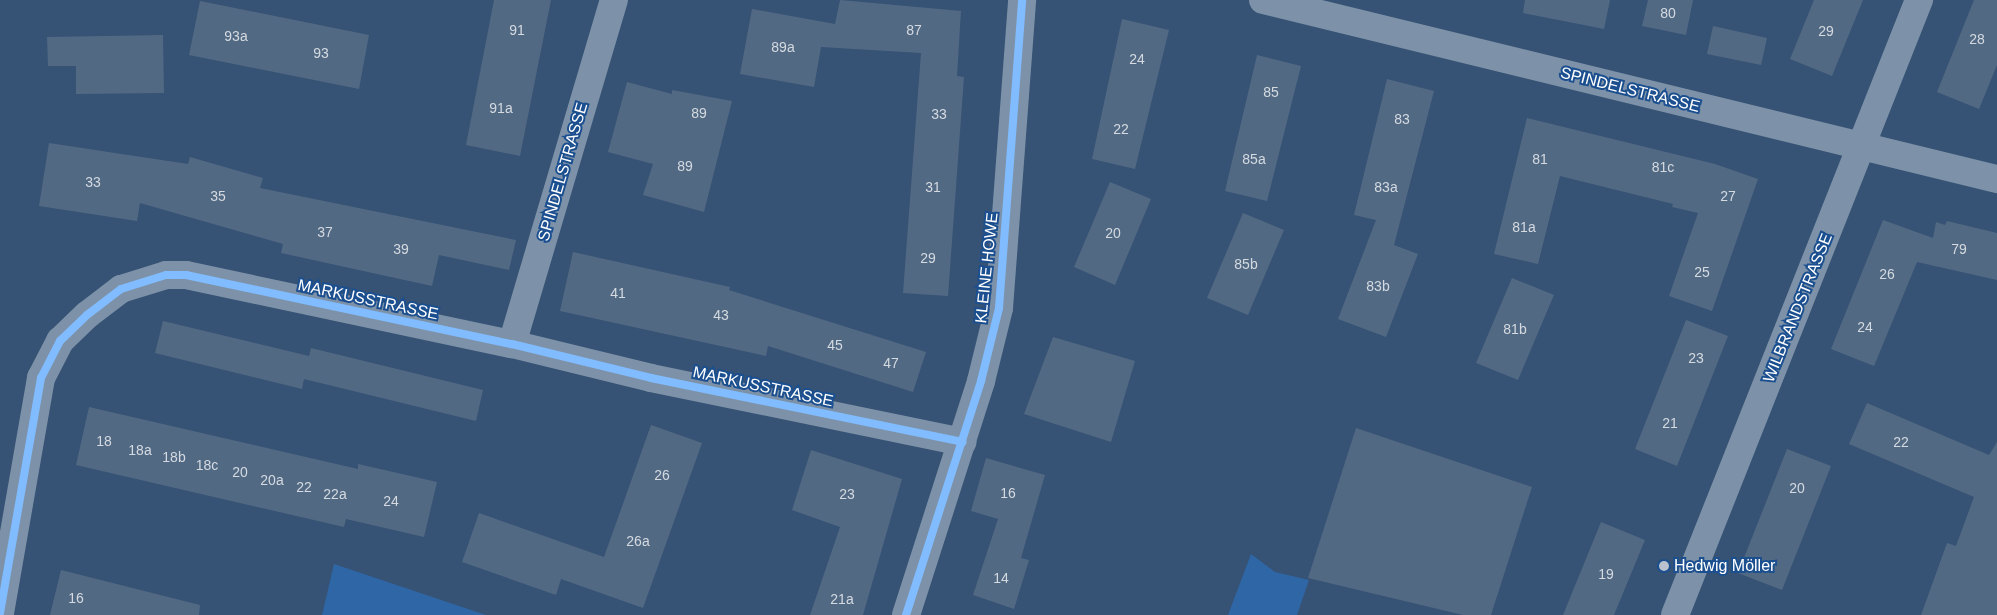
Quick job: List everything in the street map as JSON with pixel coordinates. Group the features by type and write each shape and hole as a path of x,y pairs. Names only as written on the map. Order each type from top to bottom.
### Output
{"street":[{"name":"SPINDELSTRASSE","path":"512,344 614,0"},
{"name":"KLEINE HOWE","path":"906,615 962,442 1000,308 1022,0"},
{"name":"SPINDELSTRASSE","path":"1263,0 1997,180"},
{"name":"WILBRANDSTRASSE","path":"1675,615 1863,147 1919,0"},
{"name":"MARKUSSTRASSE","path":"0,613 41,378 60,341 121,289 166,276 186,275 512,344 651,378 962,442"}],"shaded area":[{"path":"1251,554 1275,572 1309,580 1297,615 1228,615"},
{"path":"334,564 486,615 322,615"}],"building":[{"path":"494,0 551,0 520,156 466,145"},
{"path":"840,0 961,11 957,76 964,77 948,296 903,293 921,53 821,47 814,87 740,74 752,9 835,24"},
{"path":"1525,0 1610,0 1604,29 1523,13"},
{"path":"1648,0 1693,0 1686,35 1642,26"},
{"path":"1814,0 1863,0 1832,76 1790,59"},
{"path":"1974,0 1997,0 1997,65 1979,109 1937,92"},
{"path":"200,1 369,35 359,89 189,55"},
{"path":"1122,19 1169,30 1135,169 1092,159"},
{"path":"1713,26 1767,38 1761,65 1707,54"},
{"path":"163,35 164,93 76,94 76,66 48,66 47,37"},
{"path":"1257,55 1301,66 1267,201 1225,191"},
{"path":"1387,79 1434,91 1394,245 1418,254 1386,337 1338,319 1376,220 1354,215"},
{"path":"627,82 672,94 672,90 732,101 704,212 643,195 653,164 608,152"},
{"path":"1527,118 1715,164 1758,179 1712,311 1669,296 1698,213 1672,207 1673,204 1560,176 1538,264 1494,254"},
{"path":"49,143 188,164 190,157 263,178 260,188 516,240 509,270 439,255 432,286 281,253 283,244 140,203 137,221 39,206"},
{"path":"1110,182 1151,199 1115,285 1074,267"},
{"path":"1243,213 1284,230 1248,315 1207,298"},
{"path":"1883,220 1933,238 1936,222 1945,225 1947,221 1997,233 1997,280 1917,262 1874,366 1831,349"},
{"path":"573,252 730,287 729,290 926,352 913,392 768,346 766,356 560,311"},
{"path":"1512,278 1554,295 1518,380 1476,363"},
{"path":"1686,320 1728,336 1677,466 1635,449"},
{"path":"163,321 309,356 311,348 483,390 476,421 304,379 302,389 155,353"},
{"path":"1053,337 1135,361 1111,442 1024,414"},
{"path":"1867,403 1989,455 1997,442 1997,615 1921,615 1947,543 1956,546 1974,497 1849,444"},
{"path":"89,407 358,469 358,464 437,482 424,537 346,519 344,527 76,465"},
{"path":"651,425 702,443 643,608 561,579 556,595 462,562 479,513 604,557"},
{"path":"1356,428 1532,487 1491,615 1463,615 1308,578"},
{"path":"1787,449 1831,466 1782,590 1738,573"},
{"path":"811,450 902,479 863,615 810,615 840,527 792,510"},
{"path":"986,458 1045,475 1021,558 1029,560 1014,609 973,595 998,519 971,511"},
{"path":"1601,522 1645,540 1614,615 1563,615"},
{"path":"61,570 200,605 199,615 50,615"}],"cycle path":[{"path":"906,615 981,381 999,308 1022,0"},
{"path":"0,613 41,378 60,341 87,315 121,289 166,275 186,275 512,344 651,378 962,442"}],"place":[{"name":"Hedwig Möller","path":"1664,566"}]}
